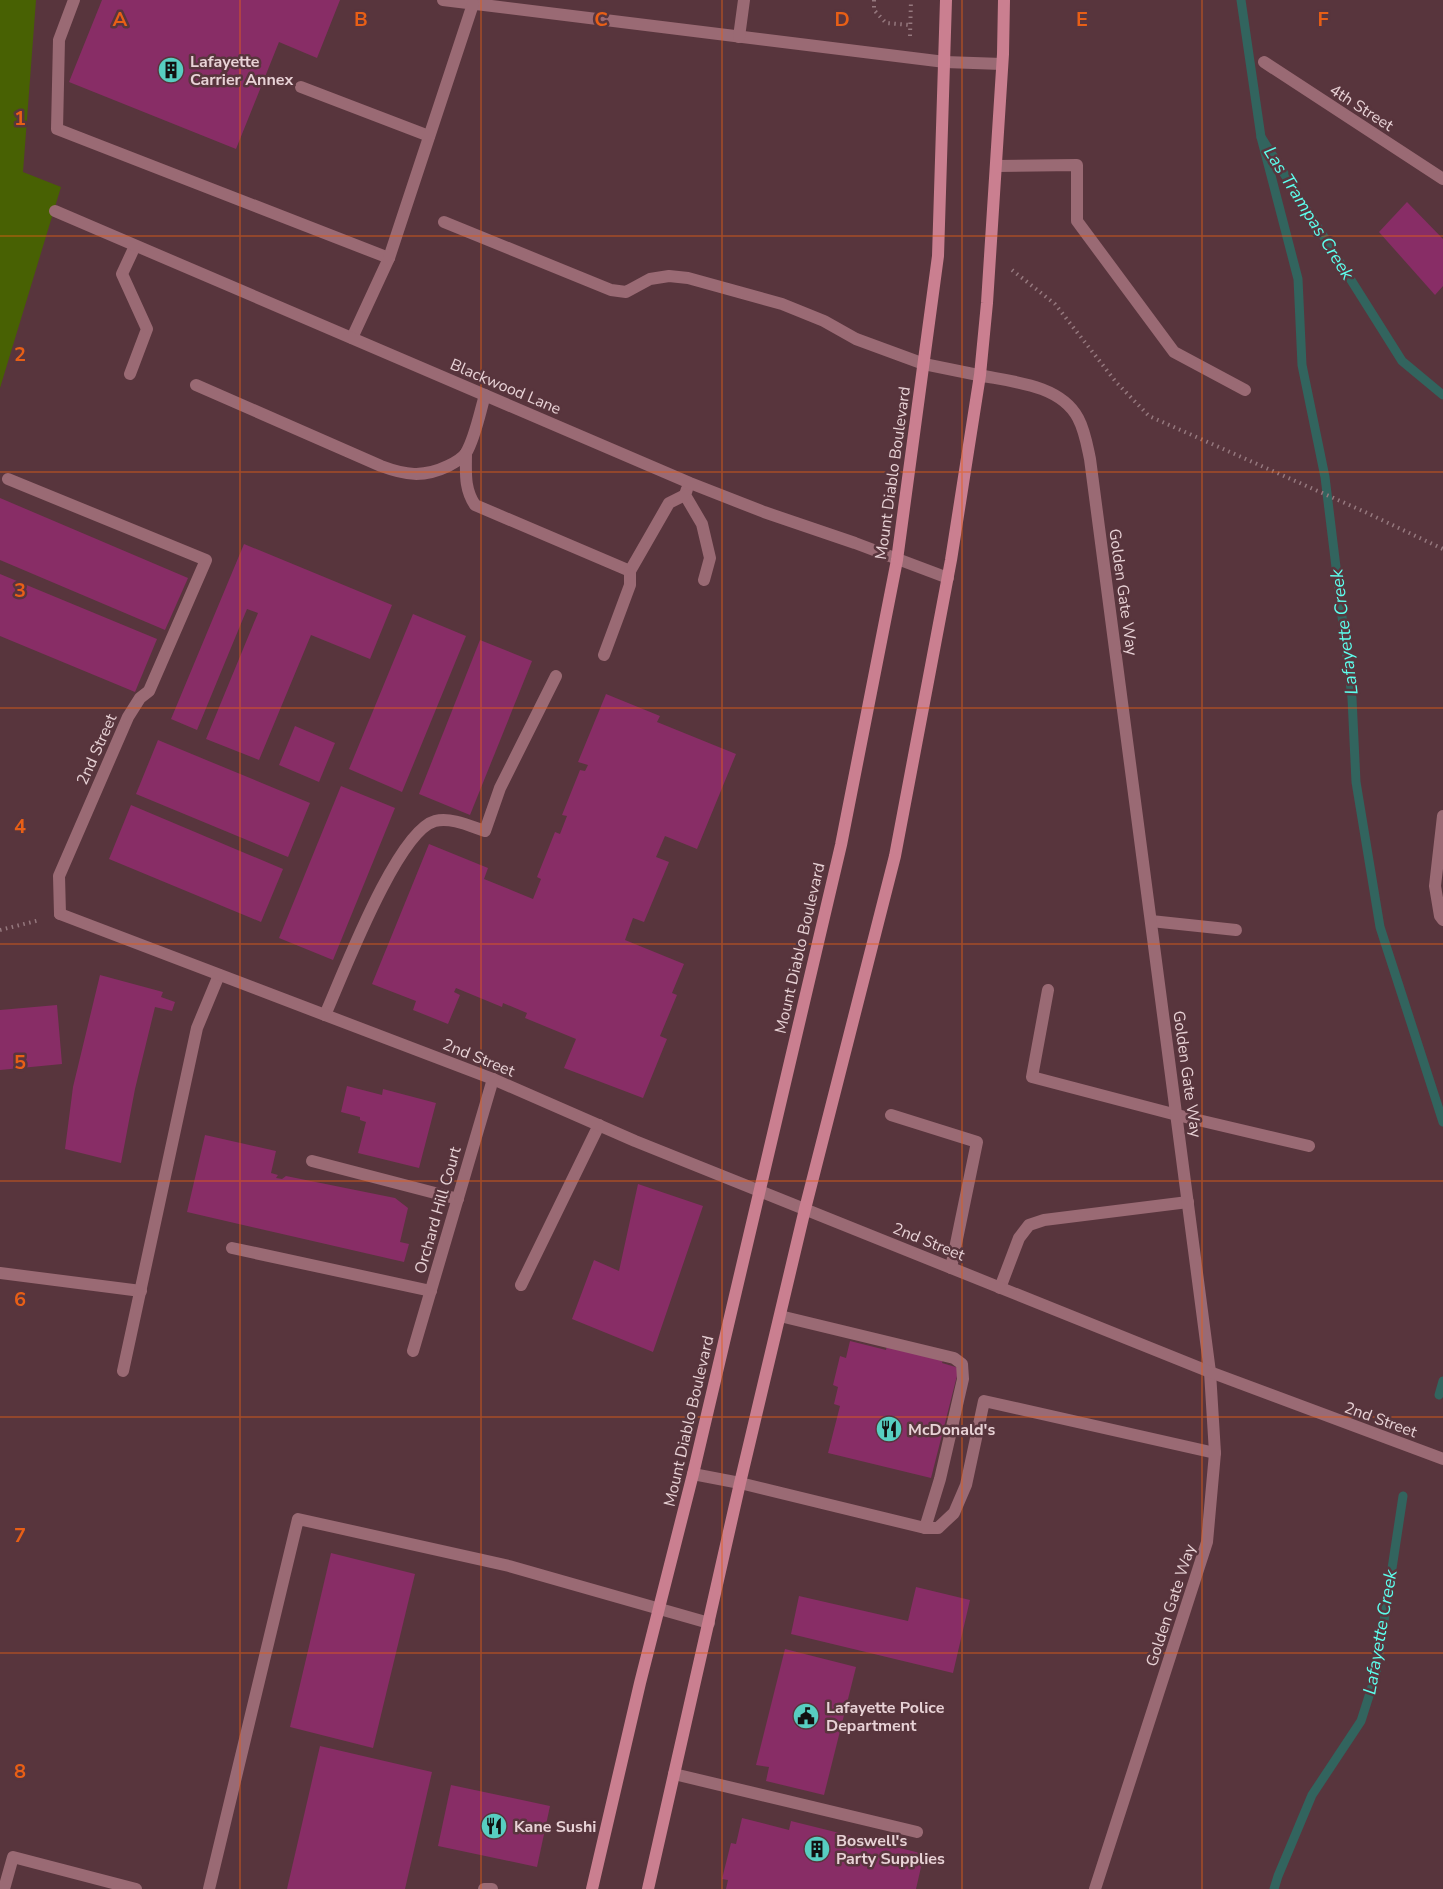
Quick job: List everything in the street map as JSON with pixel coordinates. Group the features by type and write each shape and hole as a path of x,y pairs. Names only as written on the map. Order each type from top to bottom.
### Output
{"main road":[{"name":"Mount Diablo Boulevard","path":"592,1889 640,1683 693,1474 841,845 897,560 938,256 946,0"},
{"path":"648,1889 805,1209 895,855 948,578 980,375 990,264 1004,0"}],"street":[{"path":"74,0 59,40 57,129 389,258"},
{"path":"443,0 945,62 1002,64"},
{"path":"739,37 744,0"},
{"path":"352,338 389,258 473,4"},
{"name":"4th Street","path":"1264,62 1443,179"},
{"path":"301,87 429,136"},
{"path":"996,166 1077,165 1077,221 1167,343 1174,352 1245,390"},
{"name":"Blackwood Lane","path":"56,211 690,483 948,578"},
{"name":"Golden Gate Way","path":"444,222 611,290 626,292 650,279 669,276 688,278 782,304 824,321 856,339 924,364 1045,390 1064,401 1078,417 1092,471 1210,1372 1215,1452 1207,1542 1095,1889"},
{"path":"130,374 147,329 122,274 135,246"},
{"path":"195,385 401,474 418,475 436,472 454,463 466,453"},
{"path":"485,395 466,453 465,481 468,495 475,505 630,571"},
{"name":"2nd Street","path":"8,479 206,560 149,691 140,698 128,717 59,876 60,914 493,1079 759,1191 1000,1288 1210,1372 1443,1459"},
{"path":"604,655 630,585 630,571 669,503 685,495 690,483"},
{"path":"685,495 702,524 710,558 704,580"},
{"path":"326,1015 382,888 409,842 421,829 434,821 450,820 485,831 500,788 556,676"},
{"path":"1443,816 1435,886 1440,916 1443,920"},
{"path":"1151,921 1236,930"},
{"path":"123,1371 197,1028 219,975"},
{"path":"1048,990 1032,1077 1177,1115 1309,1146"},
{"name":"Orchard Hill Court","path":"413,1351 493,1079"},
{"path":"891,1115 977,1142 951,1268"},
{"path":"521,1285 599,1125"},
{"path":"312,1161 458,1199"},
{"path":"1000,1288 1019,1238 1029,1225 1044,1220 1188,1202"},
{"path":"232,1248 431,1291"},
{"path":"0,1273 141,1291"},
{"path":"780,1316 954,1358 962,1364 963,1379 925,1528"},
{"path":"693,1474 740,1483 925,1528 938,1528 954,1512 966,1485 984,1401 1215,1452"},
{"path":"209,1889 298,1519 509,1566 709,1623"},
{"path":"674,1774 917,1832"},
{"path":"4,1889 13,1857 136,1889"},
{"path":"484,1889 492,1889"}],"path":[{"path":"874,0 874,10 886,23 910,25"},
{"path":"909,57 911,0"},
{"path":"990,264 1008,267 1030,282 1055,304 1116,382 1149,416 1443,549"},
{"path":"0,930 60,914"}],"green space":[{"path":"0,0 36,0 23,172 61,187 0,388"}],"building":[{"name":"Lafayette Carrier Annex","path":"102,0 340,0 317,58 279,42 236,149 69,82"},
{"path":"1407,202 1443,239 1443,286 1435,295 1379,232"},
{"path":"0,498 188,578 165,630 0,560"},
{"path":"244,544 392,605 370,659 311,635 259,760 206,739 258,613 247,609 197,730 171,719"},
{"path":"0,574 157,639 135,692 0,636"},
{"path":"413,614 466,636 402,792 349,769"},
{"path":"480,640 532,661 470,815 419,794"},
{"path":"606,694 660,716 657,722 736,754 697,849 665,836 656,857 669,862 644,922 633,918 625,940 684,964 672,993 677,995 660,1036 667,1039 643,1098 564,1068 576,1039 525,1018 527,1013 503,1003 502,1007 456,988 454,992 460,995 448,1024 413,1010 416,1001 372,984 429,844 488,868 484,879 533,899 541,879 537,877 555,832 560,834 567,816 562,815 580,770 585,771 588,765 578,762"},
{"path":"295,726 335,743 319,782 279,765"},
{"path":"158,740 310,803 288,857 136,794"},
{"path":"341,786 395,808 333,960 279,938"},
{"path":"131,805 283,869 261,922 109,859"},
{"path":"100,975 163,992 161,997 175,1002 172,1011 155,1007 135,1089 121,1163 65,1149 73,1087"},
{"path":"57,1005 62,1064 0,1070 0,1010"},
{"path":"347,1086 382,1095 383,1089 436,1103 419,1168 358,1153 366,1122 360,1120 360,1117 341,1112"},
{"path":"205,1135 276,1151 271,1173 278,1175 276,1178 282,1179 286,1176 395,1198 408,1208 400,1242 409,1244 404,1262 187,1212"},
{"path":"638,1184 703,1206 653,1352 572,1319 594,1260 619,1271"},
{"name":"McDonald's","path":"850,1341 886,1350 887,1345 943,1360 942,1363 959,1368 931,1478 828,1453 840,1406 834,1404 838,1387 833,1385 840,1356 846,1358"},
{"path":"331,1553 415,1574 373,1748 290,1727"},
{"path":"916,1587 970,1600 953,1673 791,1634 799,1596 908,1621"},
{"name":"Lafayette Police Department","path":"785,1649 856,1667 824,1795 766,1781 769,1767 756,1765"},
{"path":"320,1746 432,1772 405,1889 287,1889"},
{"name":"Kane Sushi","path":"451,1785 550,1806 537,1867 438,1846"},
{"name":"Boswell's Party Supplies","path":"742,1818 789,1830 791,1821 924,1854 916,1889 726,1889 728,1880 722,1879 731,1843 736,1844"}],"waterway":[{"name":"Las Trampas Creek","path":"1241,0 1261,137 1402,361 1443,395"},
{"name":"Lafayette Creek","path":"1261,137 1298,279 1302,365 1325,477 1352,698 1356,782 1380,927 1443,1122"},
{"name":"Lafayette Creek","path":"1439,1395 1443,1381"},
{"name":"Lafayette Creek","path":"1274,1889 1312,1795 1361,1721 1376,1674 1403,1496"}],"place":[{"name":"Lafayette Carrier Annex","path":"171,70"},
{"name":"McDonald's","path":"889,1429"},
{"name":"Lafayette Police Department","path":"806,1716"},
{"name":"Kane Sushi","path":"494,1826"},
{"name":"Boswell's Party Supplies","path":"817,1849"}]}
